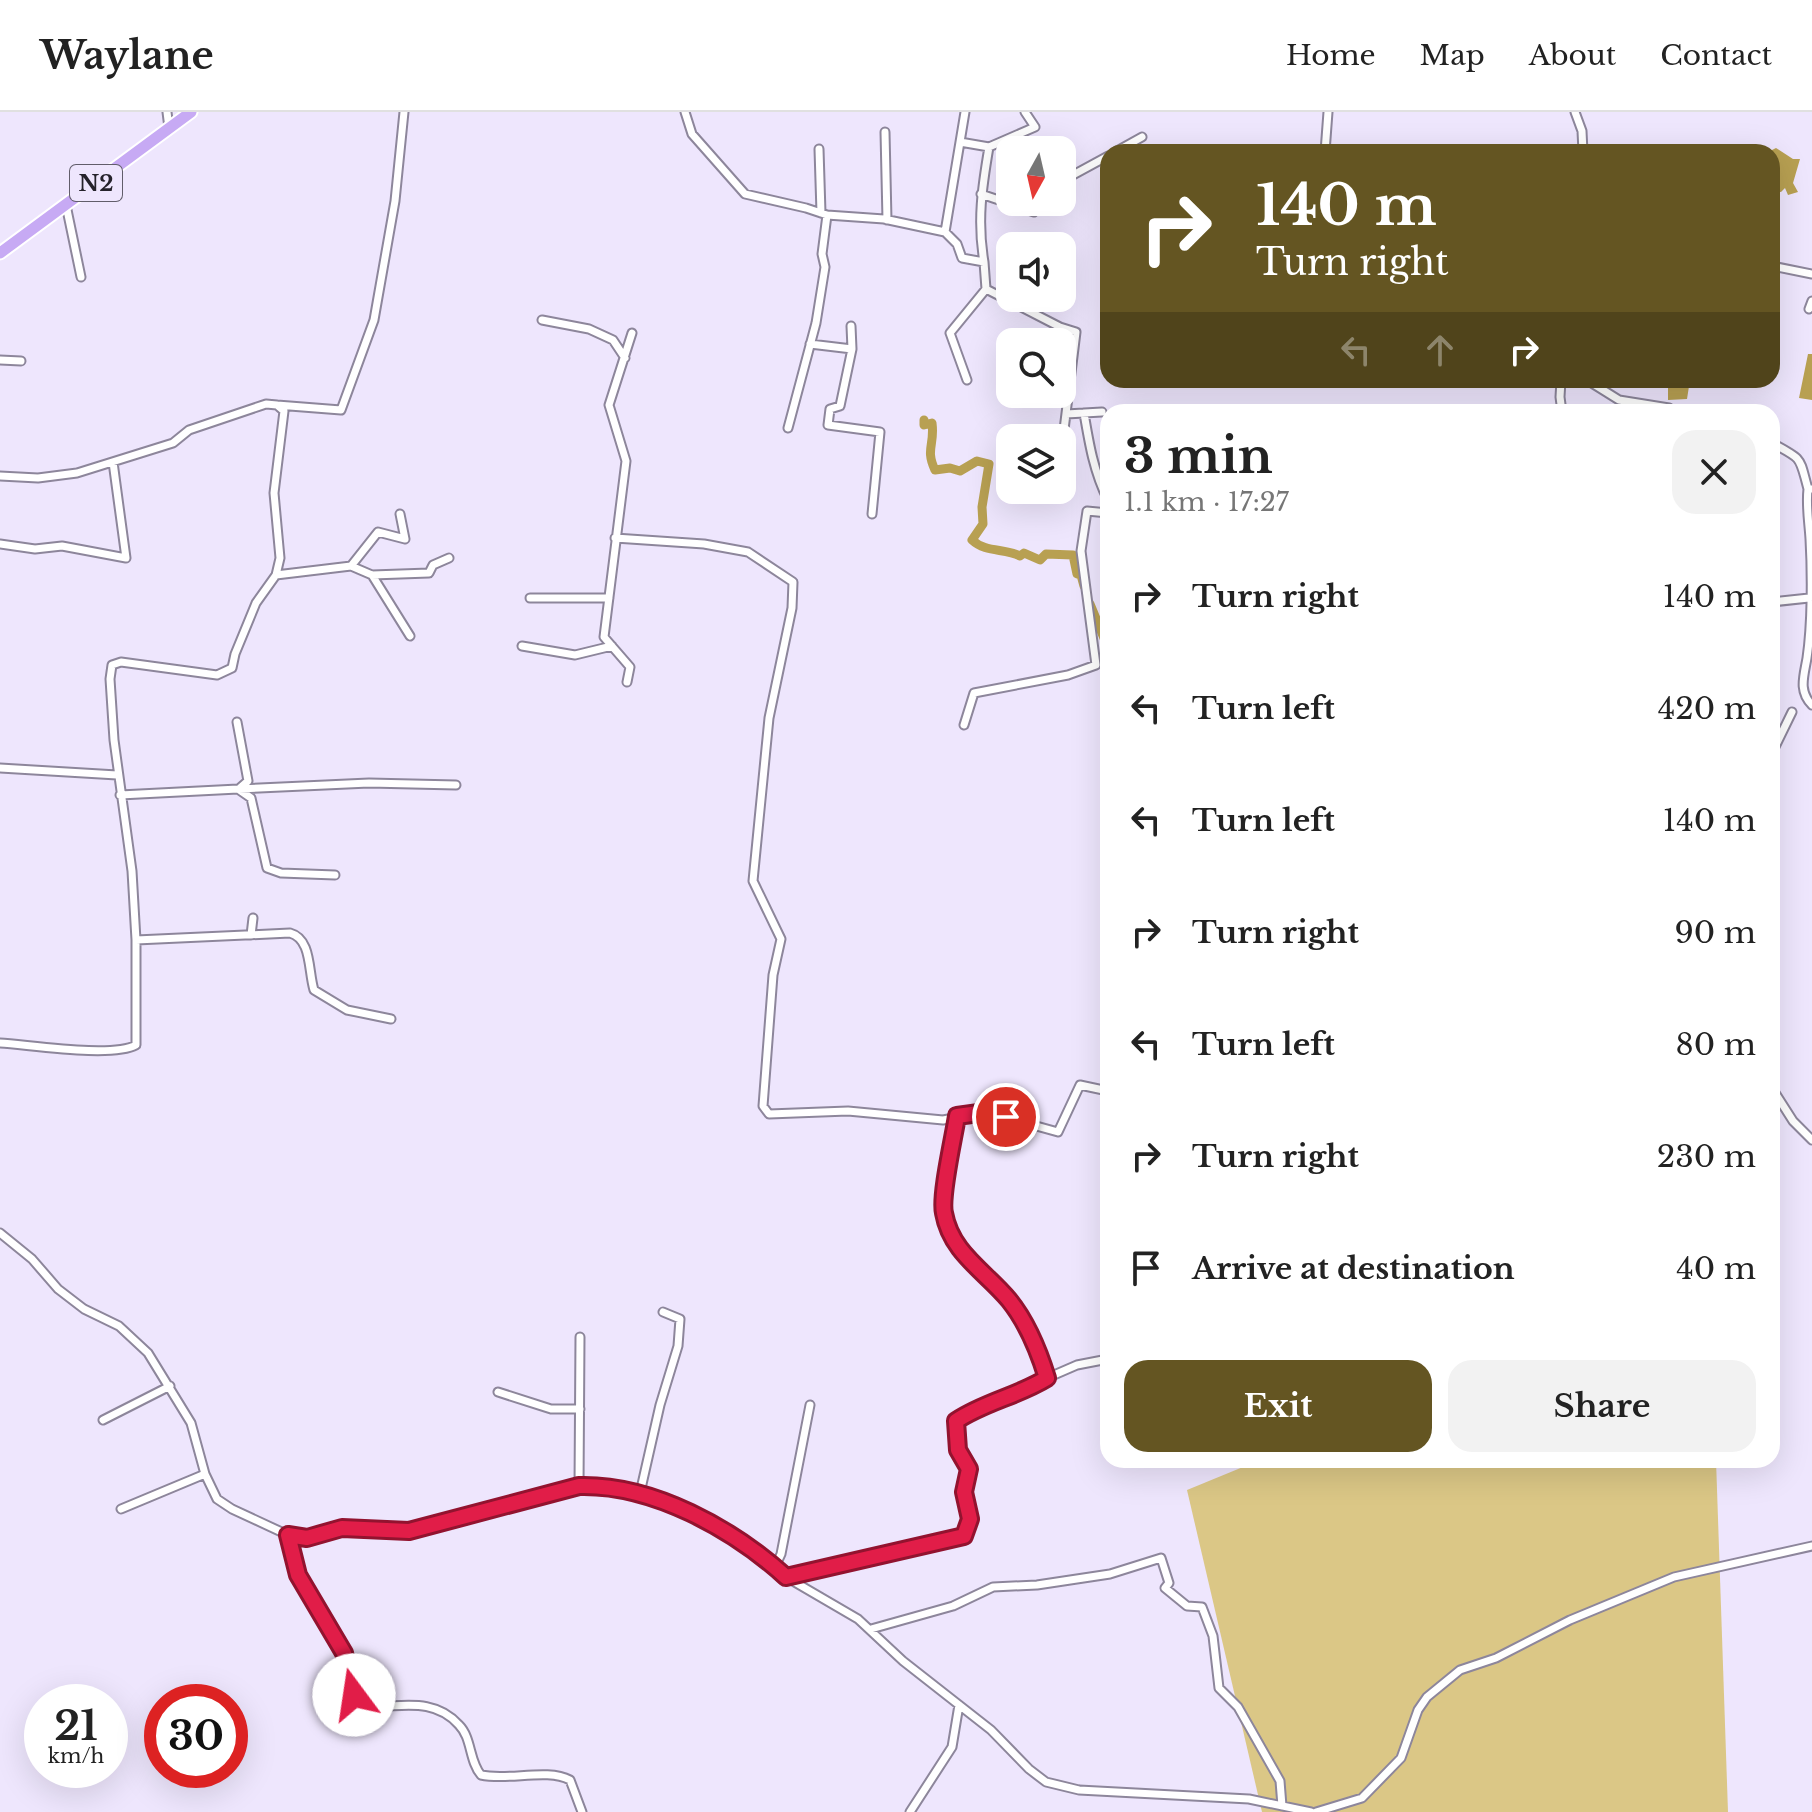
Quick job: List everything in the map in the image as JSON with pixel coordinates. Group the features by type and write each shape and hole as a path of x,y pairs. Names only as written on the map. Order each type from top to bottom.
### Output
{"highway":[{"name":"N2","path":"0,253 191,112"}],"street":[{"path":"167,112 169,128"},
{"path":"0,476 38,478 77,473 173,443 189,430 266,404 341,410 374,320 395,201 404,112"},
{"path":"685,112 692,134 745,194 824,214 887,220 945,232 957,244 962,258 984,262"},
{"path":"945,232 965,112"},
{"path":"960,142 989,147 1035,127 1025,112"},
{"path":"1326,144 1328,112"},
{"path":"1575,112 1582,131 1583,144"},
{"path":"885,132 887,220"},
{"path":"1129,144 1142,137"},
{"path":"967,380 950,333 986,289 979,231 989,147"},
{"path":"788,428 816,323 825,267 819,149"},
{"path":"1076,173 1100,160"},
{"path":"981,194 996,199"},
{"path":"66,205 81,277"},
{"path":"1780,268 1812,274"},
{"path":"986,289 1076,332 1065,424"},
{"path":"542,320 589,329 613,340 625,358"},
{"path":"851,326 852,349 840,406 830,409 828,425 880,432 872,514"},
{"path":"627,682 630,667 604,637 626,461 609,405 632,333"},
{"path":"810,344 852,349"},
{"path":"0,360 21,361"},
{"path":"1600,388 1619,400 1644,404"},
{"path":"0,1043 103,1050 127,1050 136,1045 136,940 132,871 117,775 110,679 112,665 121,662 217,675 232,668 256,603 276,575 280,558 274,493 284,411 277,405"},
{"path":"1066,414 1100,412"},
{"path":"1084,413 1100,484"},
{"path":"1780,448 1801,462 1810,489 1806,503 1811,586 1809,646 1802,687 1812,705"},
{"path":"0,544 35,549 62,546 126,558 113,462"},
{"path":"964,725 974,693 1068,675 1096,665 1081,551 1087,511 1100,512"},
{"path":"351,566 378,532 405,539 400,514"},
{"path":"615,538 704,544 748,552 793,582 792,608 769,718 753,881 781,939 773,975 763,1106 769,1114 848,1111 943,1120 986,1112 1058,1132 1080,1085 1100,1089"},
{"path":"276,575 351,566 372,575 429,573 433,565 449,558"},
{"path":"372,575 410,636"},
{"path":"530,598 609,598"},
{"path":"1780,601 1809,598"},
{"path":"522,646 575,655 612,646"},
{"path":"1780,737 1792,712"},
{"path":"237,722 248,781 238,789"},
{"path":"0,768 117,775"},
{"path":"120,795 348,783 456,785"},
{"path":"238,789 251,798 267,868 281,873 335,875"},
{"path":"251,935 253,918"},
{"path":"136,940 299,935 305,944 314,990 347,1010 391,1019"},
{"path":"1780,1101 1793,1121 1812,1140"},
{"path":"957,1116 943,1210 952,1240 1010,1302 1042,1360 1047,1378"},
{"path":"0,1233 32,1259 58,1289 84,1309 119,1326 148,1353 191,1423 205,1474 217,1499 232,1509 288,1535 307,1538 342,1528 409,1531 579,1486 596,1485 640,1493 724,1529 786,1577 858,1619 903,1661 991,1730 1029,1769 1046,1782 1079,1790 1249,1799 1314,1812 1362,1798 1401,1758 1418,1710 1427,1697 1460,1670 1496,1658 1570,1620 1674,1577 1812,1546"},
{"path":"640,1493 660,1405 678,1346 680,1319 663,1312"},
{"path":"579,1486 580,1337"},
{"path":"786,1577 964,1536 970,1519 964,1492 969,1469 958,1450 956,1421 969,1412 1027,1391 1077,1365 1100,1361"},
{"path":"103,1420 170,1386"},
{"path":"498,1392 551,1409 580,1409"},
{"path":"775,1567 781,1554 810,1405"},
{"path":"121,1509 205,1474"},
{"path":"288,1535 298,1575 344,1653 354,1695 362,1703 432,1707 460,1725 474,1767 481,1775 516,1778 559,1774 570,1780 582,1812"},
{"path":"871,1629 953,1606 993,1587 1037,1585 1110,1574 1161,1558 1169,1583 1165,1588 1187,1606 1202,1607 1213,1636 1219,1688 1238,1707 1280,1781 1282,1806"},
{"path":"910,1812 952,1747 959,1705"}],"shaded area":[{"path":"1780,151 1793,159 1800,159 1793,183 1798,192 1788,195 1785,188 1781,192"},
{"path":"1808,354 1812,354 1812,400 1799,398"},
{"path":"1668,388 1689,388 1687,399 1668,400"},
{"path":"1241,1468 1716,1468 1728,1812 1262,1812 1187,1490"}],"waterway":[{"path":"924,420 924,425 932,423 930,452 935,470 950,468 960,471 977,461 989,464 982,507 983,524 972,540 989,549 1020,556 1024,553 1040,560 1046,554 1073,555 1077,574 1081,575 1084,586"},
{"path":"1090,604 1100,628"}],"route":[{"path":"354,1695 344,1653 298,1575 288,1535 307,1538 342,1528 409,1531 579,1486 596,1485 640,1493 724,1529 786,1577 964,1536 970,1519 964,1492 969,1469 958,1450 956,1421 969,1412 1027,1391 1047,1378 1042,1360 1010,1302 952,1240 943,1210 957,1116 986,1112 1006,1117"}]}
